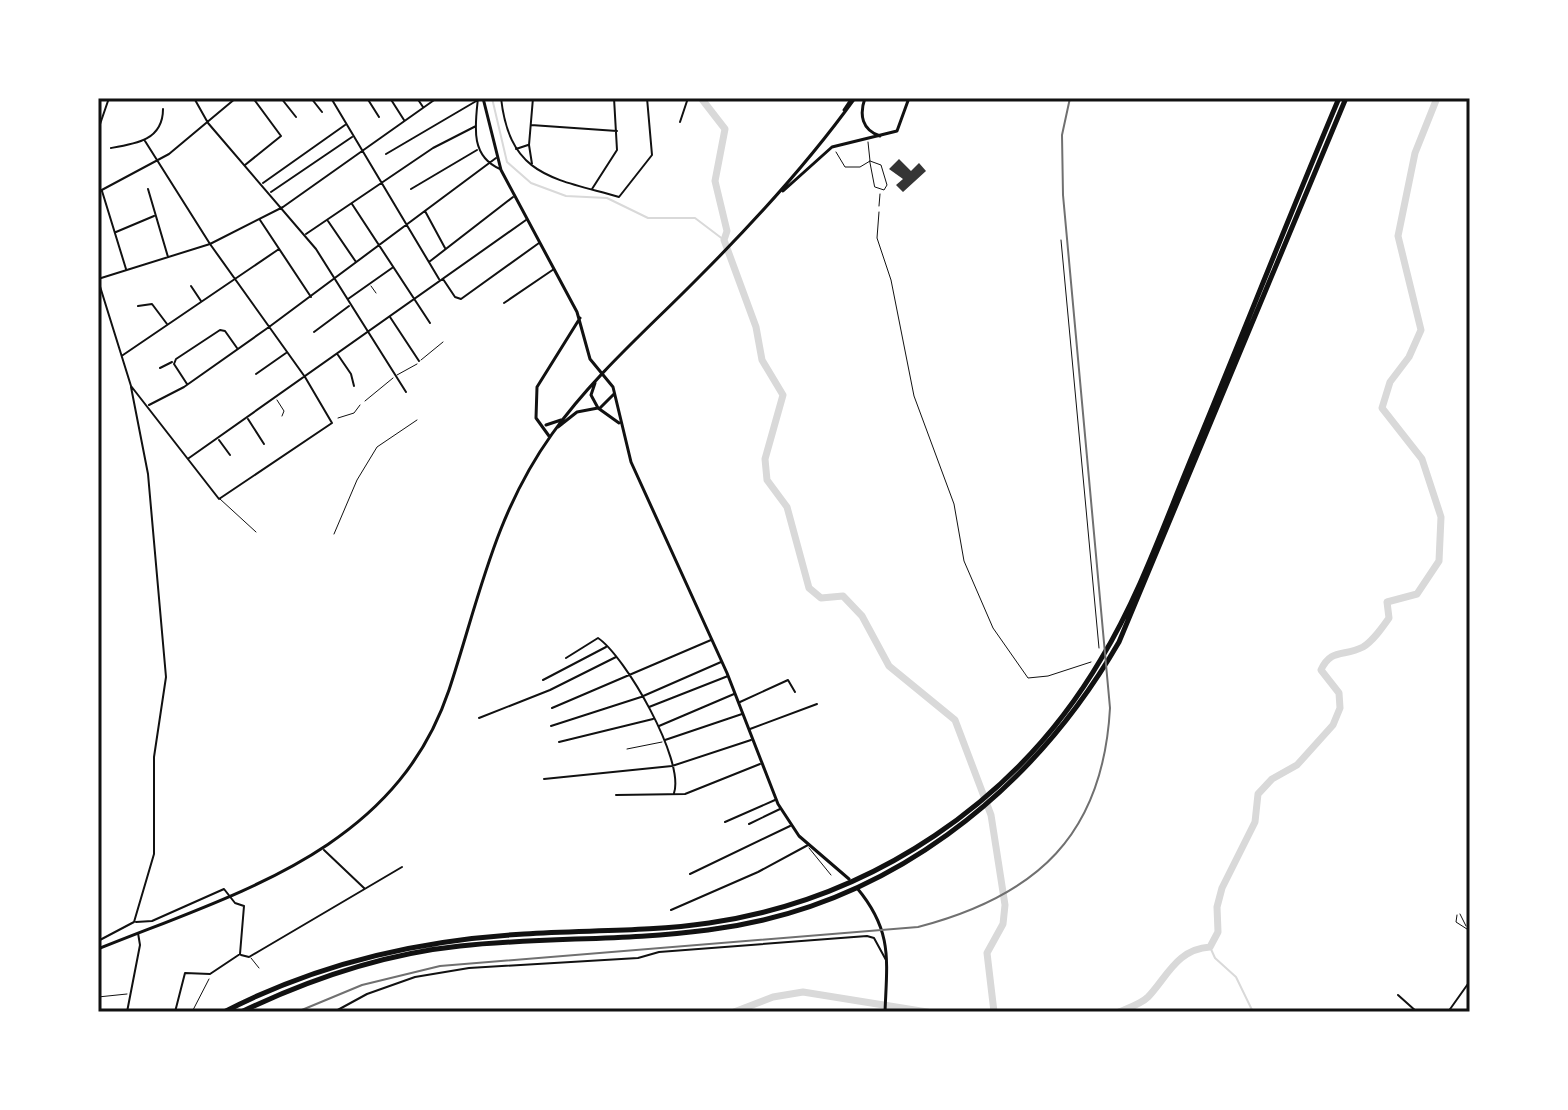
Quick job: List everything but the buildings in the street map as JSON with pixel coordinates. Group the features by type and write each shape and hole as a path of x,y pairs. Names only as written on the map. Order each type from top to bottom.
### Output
{"highway":[{"path":"1097,673 1121,624 1339,98"},
{"path":"241,1012 333,973 430,950 524,940 669,934 773,918 868,883 944,838 1066,723 1123,634 1346,98"},
{"path":"224,1012 321,970 434,942 690,926 770,912 814,898 876,871 981,806"}],"main road":[{"path":"780,193 854,98"},
{"path":"865,98 862,112 865,126 877,135 888,135"},
{"path":"98,949 229,895 324,850 380,805 429,739 449,690 481,577 503,518 556,427 596,381 825,151 845,142 888,135 901,126 909,98"},
{"path":"480,99 500,169 580,318 594,365 615,392 621,426 635,470 722,662 776,799 791,826 865,897 881,925 886,938 885,1012"},
{"path":"549,437 536,418 537,387 580,318"},
{"path":"568,340 583,334"},
{"path":"596,381 591,397 621,426"},
{"path":"556,427 577,412 599,408 610,402 615,392"},
{"path":"542,425 562,420"}],"street":[{"path":"98,130 109,98"},
{"path":"194,98 208,123 305,234 406,392"},
{"path":"127,271 100,191 158,162 236,98"},
{"path":"245,165 281,136 253,98"},
{"path":"281,98 296,117"},
{"path":"311,98 322,112"},
{"path":"331,98 404,225 428,263 458,300 540,243"},
{"path":"367,98 379,117"},
{"path":"390,98 406,123"},
{"path":"417,98 424,109"},
{"path":"135,921 154,854 154,757 166,663 148,474 131,386 98,279 210,244 283,207 406,123 437,98"},
{"path":"501,98 505,127 515,149 532,166 547,176 619,197 648,163 652,138 647,98"},
{"path":"532,166 529,145 533,98"},
{"path":"592,189 615,156 618,131 614,98"},
{"path":"680,122 688,98"},
{"path":"480,99 476,126 479,150 488,164 500,169"},
{"path":"386,154 480,99"},
{"path":"111,148 145,141 160,125 163,109"},
{"path":"262,183 345,125"},
{"path":"531,125 618,131"},
{"path":"305,234 452,137 476,126"},
{"path":"270,192 352,137"},
{"path":"131,386 220,499 334,419 210,244 145,141"},
{"path":"515,149 529,145"},
{"path":"411,189 479,150"},
{"path":"148,406 188,385 496,158"},
{"path":"148,189 169,258"},
{"path":"428,263 513,197"},
{"path":"351,203 430,323"},
{"path":"424,210 445,248"},
{"path":"115,232 156,215"},
{"path":"259,219 311,297"},
{"path":"327,220 356,262"},
{"path":"188,459 526,220"},
{"path":"122,355 279,249"},
{"path":"347,300 393,267"},
{"path":"504,303 555,268"},
{"path":"191,286 202,302"},
{"path":"138,306 152,304 168,325"},
{"path":"314,332 350,305"},
{"path":"390,316 419,361"},
{"path":"160,368 220,330 225,331 238,349"},
{"path":"256,374 287,352"},
{"path":"337,354 351,374 354,386"},
{"path":"173,362 188,385"},
{"path":"132,395 138,394"},
{"path":"247,418 264,444"},
{"path":"218,439 230,455"},
{"path":"566,658 598,638 617,657 664,740 672,766 674,793"},
{"path":"552,708 712,639"},
{"path":"543,680 607,646"},
{"path":"479,718 550,690 617,657"},
{"path":"551,726 641,697 722,662"},
{"path":"648,708 728,676"},
{"path":"738,702 788,680 795,692"},
{"path":"658,727 735,693"},
{"path":"749,730 817,704"},
{"path":"664,740 743,714"},
{"path":"559,742 654,719"},
{"path":"544,779 672,766 753,739"},
{"path":"616,795 685,794 761,764"},
{"path":"725,822 776,799"},
{"path":"749,824 781,809"},
{"path":"690,874 791,826"},
{"path":"671,910 808,845"},
{"path":"324,850 364,889"},
{"path":"240,954 249,957 402,867"},
{"path":"98,941 135,921 143,923 164,917 224,889 244,906 240,954"},
{"path":"127,1012 140,945 138,932"},
{"path":"334,1012 400,980 469,968 638,958 659,952 867,936 874,938 887,961"},
{"path":"175,1012 185,973 213,972 240,954"},
{"path":"1448,1012 1470,981"},
{"path":"1398,995 1417,1012"}],"lane":[{"path":"868,138 875,187 881,191"},
{"path":"836,152 847,168 870,161 881,165 887,185 881,191 879,206"},
{"path":"370,284 376,293"},
{"path":"365,401 395,375 443,342"},
{"path":"276,397 284,409 282,416"},
{"path":"220,499 256,532"},
{"path":"627,749 664,740"},
{"path":"808,845 831,875"},
{"path":"1466,928 1470,931"},
{"path":"249,957 259,968"},
{"path":"98,997 130,994"}],"path":[{"path":"879,206 877,238 891,280 914,396 925,434 954,504 966,566 990,623 1030,679 1053,675 1095,659"},
{"path":"1061,240 1099,653"},
{"path":"334,419 354,413 365,401"},
{"path":"334,534 357,480 377,447 417,420"},
{"path":"192,1012 213,972"}],"waterway":[{"path":"492,98 507,162 531,183 566,196 607,198 648,218 695,218 724,240"},
{"path":"701,98 725,129 715,181 727,231 724,240 756,327 762,360 783,395 765,459 767,480 787,507 809,588 821,598 843,596 862,616 889,666 955,720 991,815 1005,905 1003,924 987,953 994,1012"},
{"path":"1119,1012 1148,997 1181,958 1210,947 1218,932 1217,907 1222,888 1255,822 1258,794 1272,779 1297,765 1333,725 1340,708 1339,693 1321,670 1325,663 1370,641 1389,618 1387,602 1417,594 1439,561 1441,517 1422,459 1382,408 1390,382 1409,357 1421,330 1398,236 1415,153 1437,98"},
{"path":"1210,947 1215,958 1236,977 1253,1012"},
{"path":"734,1012 773,997 803,992 927,1012"}],"railway":[{"path":"297,1012 362,985 440,966 918,927 997,898 1029,878 1056,854 1078,825 1094,791 1105,753 1110,708 1063,195 1062,135 1070,98"}]}
